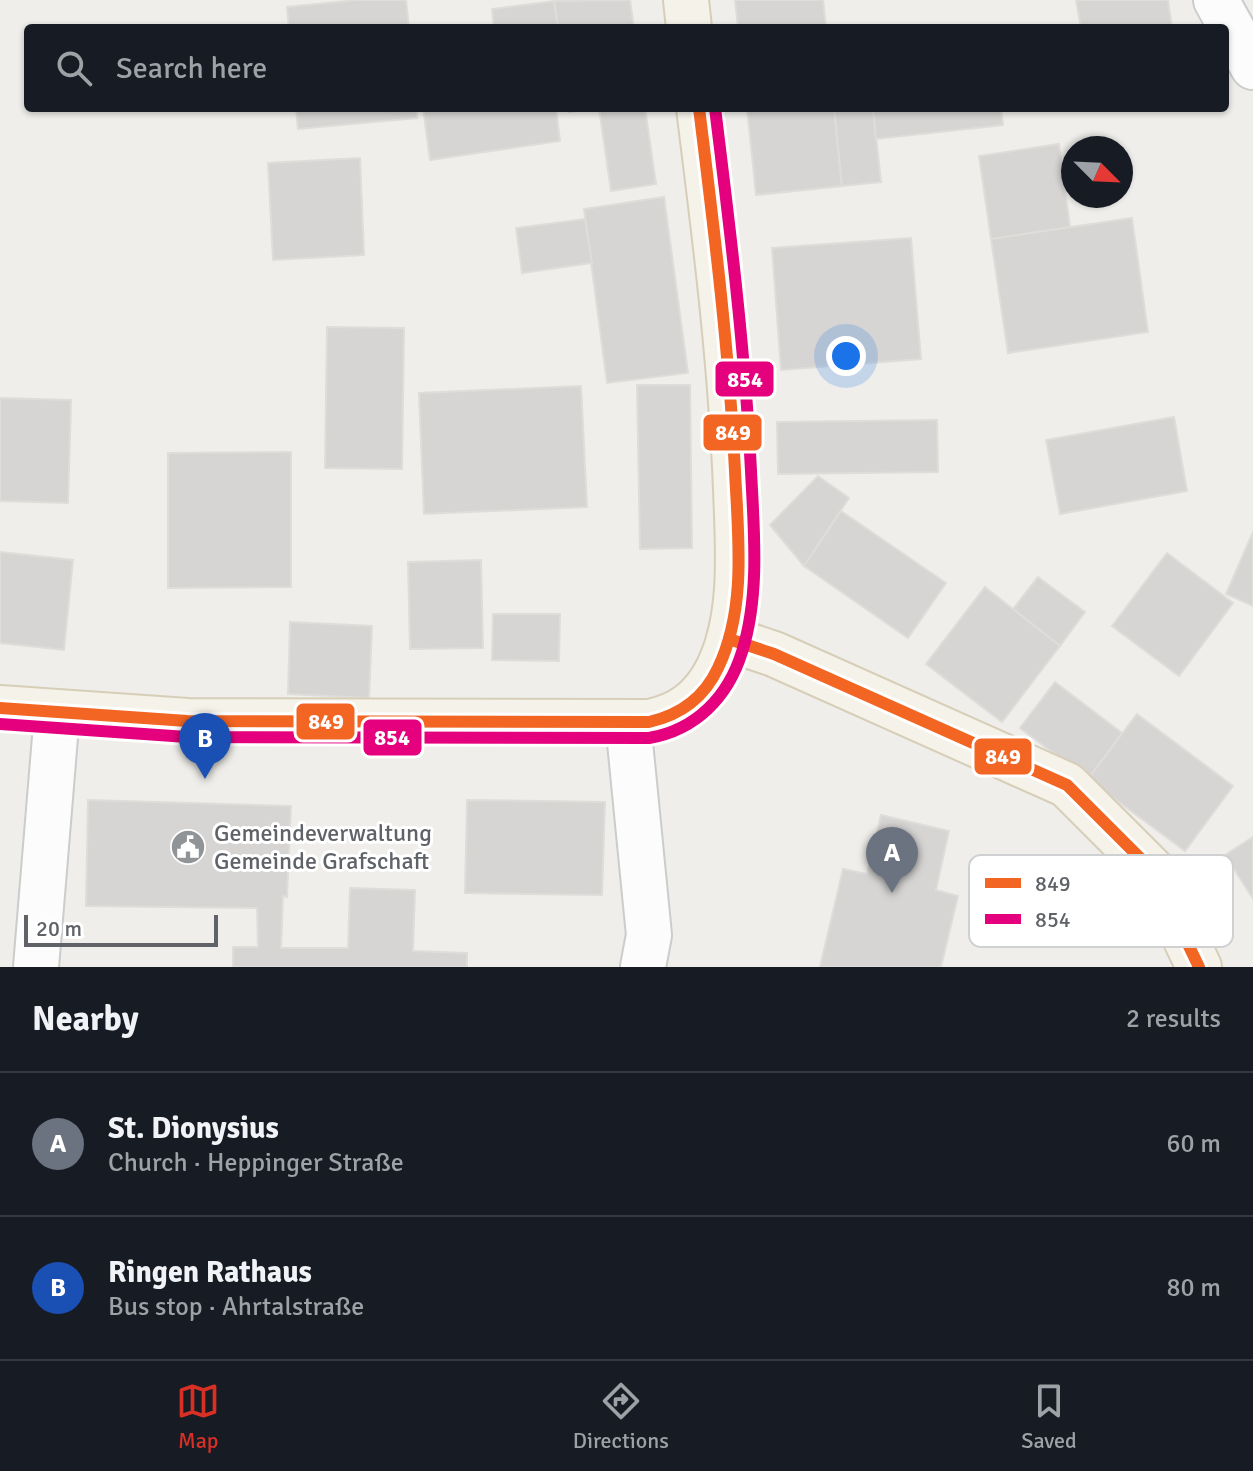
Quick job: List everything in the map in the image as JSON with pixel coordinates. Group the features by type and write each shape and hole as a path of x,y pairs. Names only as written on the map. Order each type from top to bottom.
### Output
{"main road":[{"path":"686,0 689,24"},
{"path":"0,708 187,721 628,722 668,718 684,711 708,685 729,639 735,604 737,533 730,372 699,112"},
{"path":"729,639 774,654 1067,785 1137,855"},
{"path":"1189,947 1199,967"}],"street":[{"path":"1216,0 1253,67"},
{"path":"36,967 57,713"},
{"path":"628,722 649,935 643,967"}],"building":[{"path":"357,0 406,0 409,24 289,24 287,7"},
{"path":"630,0 633,24 557,24 554,1"},
{"path":"735,0 823,0 826,24 738,24"},
{"path":"1076,0 1168,0 1171,24 1080,24"},
{"path":"554,1 557,24 494,24 492,9"},
{"path":"296,112 416,112 417,118 298,129"},
{"path":"424,112 556,112 560,141 430,160"},
{"path":"600,112 646,112 656,184 611,191"},
{"path":"747,112 834,112 842,186 756,195"},
{"path":"834,112 873,112 881,182 842,186"},
{"path":"873,112 1001,112 1003,125 876,139"},
{"path":"1059,144 1061,208 1067,208 1070,227 991,239 979,156"},
{"path":"360,158 364,255 273,260 268,163"},
{"path":"664,197 688,373 607,383 584,209"},
{"path":"1132,218 1148,332 1008,353 991,239"},
{"path":"585,219 592,263 522,273 516,228"},
{"path":"911,238 921,359 781,370 772,248"},
{"path":"327,327 404,328 402,469 325,468"},
{"path":"637,385 690,385 692,548 640,549"},
{"path":"581,386 587,507 424,514 419,393"},
{"path":"0,398 71,400 68,503 0,501"},
{"path":"1174,417 1187,491 1060,514 1046,440"},
{"path":"937,420 938,472 778,474 777,422"},
{"path":"291,452 291,587 168,588 168,453"},
{"path":"818,476 849,498 804,566 770,525"},
{"path":"841,511 946,583 908,638 804,566"},
{"path":"1253,532 1253,606 1226,594"},
{"path":"0,552 73,560 64,650 0,643"},
{"path":"1167,553 1233,603 1179,676 1112,626"},
{"path":"481,560 483,648 410,649 408,562"},
{"path":"1038,577 1085,612 1060,646 1013,609"},
{"path":"985,587 1060,646 1002,722 926,664"},
{"path":"493,614 560,614 559,661 492,660"},
{"path":"290,622 372,626 369,698 288,694"},
{"path":"1055,682 1122,733 1088,779 1020,728"},
{"path":"1137,714 1233,786 1185,851 1088,779"},
{"name":"Gemeindeverwaltung Gemeinde Grafschaft","path":"88,800 291,806 287,897 283,896 281,948 348,948 350,888 415,890 413,951 467,953 467,967 233,967 233,947 258,947 257,908 86,906"},
{"path":"467,800 605,802 602,895 465,893"},
{"path":"881,815 949,831 936,890 958,896 941,967 820,967 843,869 867,874"},
{"path":"1253,837 1253,899 1233,868 1233,855 1225,855"}],"transit line":[{"name":"849","path":"0,708 187,721 649,722 671,715 690,704 712,679 727,645 737,596 738,571 738,520 729,380 699,112"},
{"name":"854","path":"0,724 187,737 649,738 681,728 708,709 728,683 742,652 754,586 745,380 715,112"},
{"name":"849","path":"729,639 774,654 1067,785 1137,855"},
{"name":"849","path":"1189,947 1199,967"}],"place":[{"name":"Ringen Rathaus","path":"205,779"},
{"name":"Gemeindeverwaltung Gemeinde Grafschaft","path":"188,847"},
{"name":"St. Dionysius","path":"892,893"}]}
